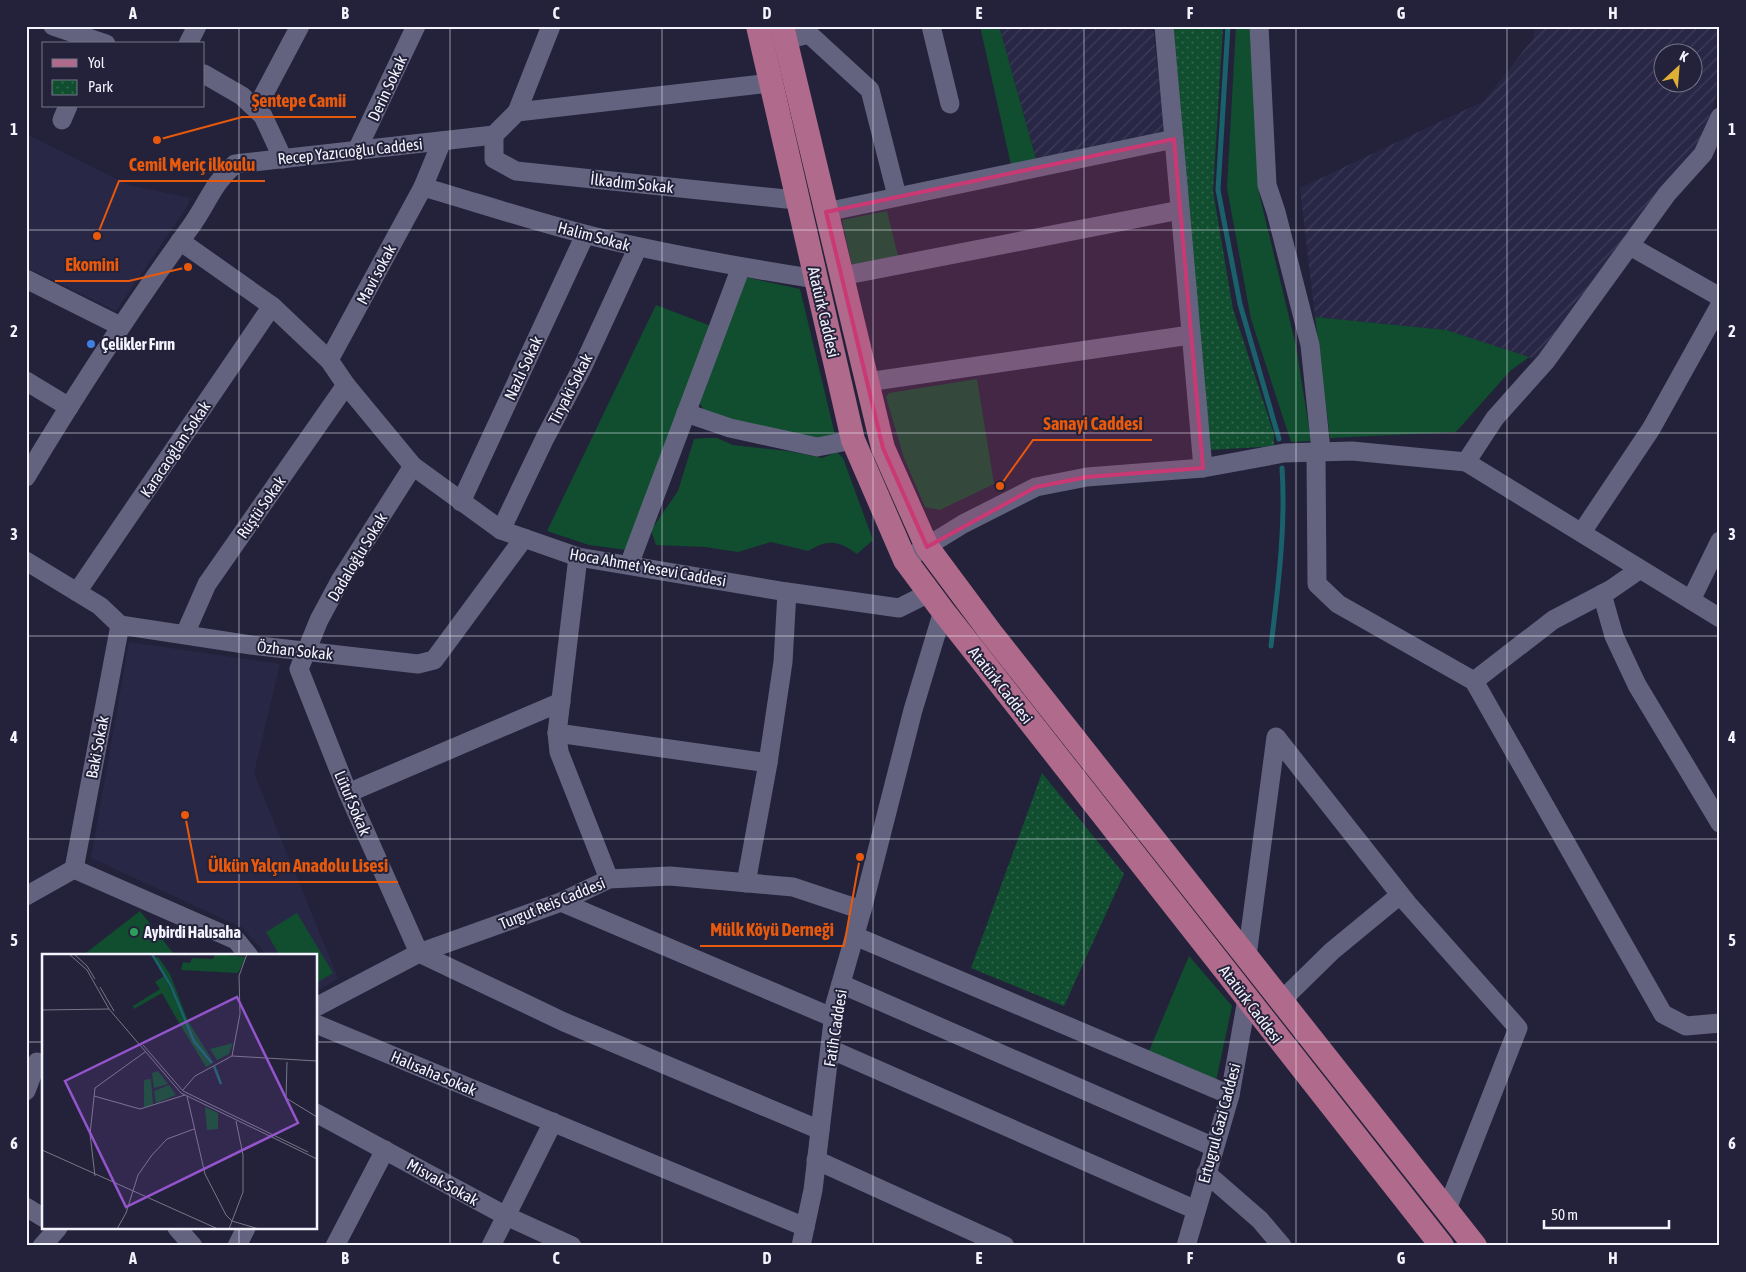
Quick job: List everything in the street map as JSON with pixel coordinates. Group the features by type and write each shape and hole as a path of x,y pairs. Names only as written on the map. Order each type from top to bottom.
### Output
{"main road":[{"name":"Atatürk Caddesi","path":"758,26 853,440 905,560 943,611 1442,1246"},
{"path":"784,33 883,448 927,547 997,640 1475,1246"}],"street":[{"path":"54,26 101,39"},
{"path":"189,42 197,26"},
{"path":"256,109 300,26"},
{"name":"Derin Sokak","path":"357,150 416,26"},
{"path":"494,135 517,112 551,26"},
{"path":"931,26 950,104"},
{"path":"1164,26 1203,468"},
{"path":"1259,26 1267,186 1276,212 1310,345 1321,450"},
{"path":"784,33 810,34 870,90 897,196"},
{"path":"205,75 242,96 263,116 283,159"},
{"path":"517,112 771,83"},
{"path":"1466,462 1495,418 1546,361 1667,194 1703,154 1720,117"},
{"name":"Recep Yazıcıoğlu Caddesi","path":"26,477 120,326 191,227 219,178 235,164 494,135"},
{"name":"İlkadım Sokak","path":"494,135 494,159 516,171 786,199 797,196"},
{"path":"826,212 1174,139"},
{"path":"423,187 442,141"},
{"name":"Halim Sokak","path":"423,187 585,234 638,247 741,268 816,279"},
{"name":"Mavi sokak","path":"329,360 423,187"},
{"path":"842,276 1180,210"},
{"name":"Nazlı Sokak","path":"461,502 585,234"},
{"name":"Hoca Ahmet Yesevi Caddesi","path":"180,241 272,306 329,360 346,385 413,466 501,530 578,557 787,592 900,608 929,593"},
{"path":"1630,246 1720,297"},
{"name":"Tiryaki Sokak","path":"501,530 545,438 583,366 638,247"},
{"path":"628,565 741,268"},
{"path":"26,279 120,326"},
{"path":"1582,532 1651,429 1720,305"},
{"name":"Karacaoğlan Sokak","path":"78,592 272,306"},
{"path":"868,382 1190,335"},
{"path":"26,381 69,407"},
{"name":"Rüştü Sokak","path":"185,634 207,584 346,385"},
{"path":"686,413 730,428 817,447 853,440"},
{"path":"1321,450 1316,454 1317,584 1338,604 1474,682 1663,1014 1686,1026 1720,1023"},
{"path":"905,560 964,524 1036,487 1087,477 1203,468 1284,453 1321,450 1352,451 1466,462 1720,618"},
{"name":"Dadaloğlu Sokak","path":"306,651 319,620 341,580 413,466"},
{"name":"Özhan Sokak","path":"120,625 306,651 418,664 434,660 524,538"},
{"path":"1691,600 1720,541"},
{"path":"578,557 557,733 559,752 609,880"},
{"path":"26,561 100,606 120,625"},
{"path":"1474,682 1553,620 1602,594 1639,570"},
{"path":"746,883 768,763 783,662 787,592"},
{"path":"1602,594 1614,636 1636,685 1720,823"},
{"name":"Fatih Caddesi","path":"800,1246 816,1160 834,1018 841,984 914,710 943,611"},
{"name":"Baki Sokak","path":"74,869 120,625"},
{"name":"Lütuf Sokak","path":"306,651 299,669 348,793 419,953"},
{"path":"348,793 561,702"},
{"path":"557,733 768,763"},
{"path":"1247,956 1276,737 1400,895 1518,1028 1447,1209"},
{"path":"26,896 74,869 236,940 247,954"},
{"name":"Turgut Reis Caddesi","path":"318,1006 419,953 561,902 609,880 670,876 793,888 862,910"},
{"path":"1282,1000 1332,951 1400,895"},
{"path":"561,902 834,1018"},
{"path":"855,936 1230,1095"},
{"path":"419,953 564,1022 820,1130"},
{"path":"841,984 1214,1148"},
{"name":"Ertugrul Gazi Caddesi","path":"1186,1246 1230,1095 1247,999"},
{"name":"Halısaha Sokak","path":"318,1025 805,1227"},
{"path":"830,1049 1196,1210"},
{"path":"26,1090 36,1060"},
{"name":"Misvak Sokak","path":"318,1114 506,1216 572,1246"},
{"path":"491,1246 553,1122"},
{"path":"335,1246 385,1150"},
{"path":"816,1160 1005,1246"},
{"path":"1206,1173 1260,1220 1282,1246"},
{"path":"26,1206 42,1217"},
{"path":"42,1246 56,1230"},
{"path":"179,1230 193,1246"},
{"path":"238,1246 245,1230"}],"highlighted area":[{"path":"1174,139 1203,468 1087,477 1036,487 927,547 883,448 826,212"}],"shaded area":[{"path":"999,26 1153,26 1165,137 1036,159"},
{"path":"1536,26 1720,26 1720,85 1693,163 1537,360 1446,330 1315,317 1300,188 1484,101 1533,39"},
{"path":"26,134 129,185 190,198 188,205 116,311 26,267"},
{"path":"129,642 280,664 254,773 338,978 318,991 318,954 265,954 243,928 91,858"}],"green space":[{"path":"980,26 999,26 1036,159 1011,165"},
{"path":"1173,26 1223,26 1213,191 1233,309 1274,434 1274,446 1210,450"},
{"path":"1236,26 1252,26 1259,193 1296,346 1311,441 1291,442 1251,319 1227,188"},
{"path":"887,211 898,256 852,266 842,220"},
{"path":"745,277 800,289 835,435 818,441 705,413 700,403"},
{"path":"656,305 711,326 627,550 589,545 547,531"},
{"path":"1315,317 1446,330 1529,357 1510,371 1456,432 1330,438"},
{"path":"977,379 994,484 940,510 925,507 904,458 886,397 889,393"},
{"path":"717,438 733,445 788,451 822,458 837,452 843,458 873,540 857,554 844,546 833,543 821,544 808,551 771,542 738,552 705,547 656,545 651,530 678,491 694,439"},
{"path":"1042,773 1124,874 1064,1006 971,968"},
{"name":"Aybirdi Halısaha","path":"140,911 173,953 172,954 85,954"},
{"path":"297,913 333,973 318,982 318,954 279,954 266,932"},
{"path":"1189,956 1232,1006 1216,1081 1149,1051"}],"waterway":[{"path":"1228,26 1218,190 1240,304 1279,439"},
{"path":"1271,646 1282,535 1282,468"}],"place":[{"name":"Şentepe Camii","path":"157,140"},
{"name":"Cemil Meriç ilkoulu","path":"97,236"},
{"name":"Ekomini","path":"188,267"},
{"name":"Çelikler Fırın","path":"91,344"},
{"name":"Sanayi Caddesi","path":"1000,486"},
{"name":"Ülkün Yalçın Anadolu Lisesi","path":"185,815"},
{"name":"Mülk Köyü Derneği","path":"860,857"},
{"name":"Aybirdi Halısaha","path":"134,932"}]}
